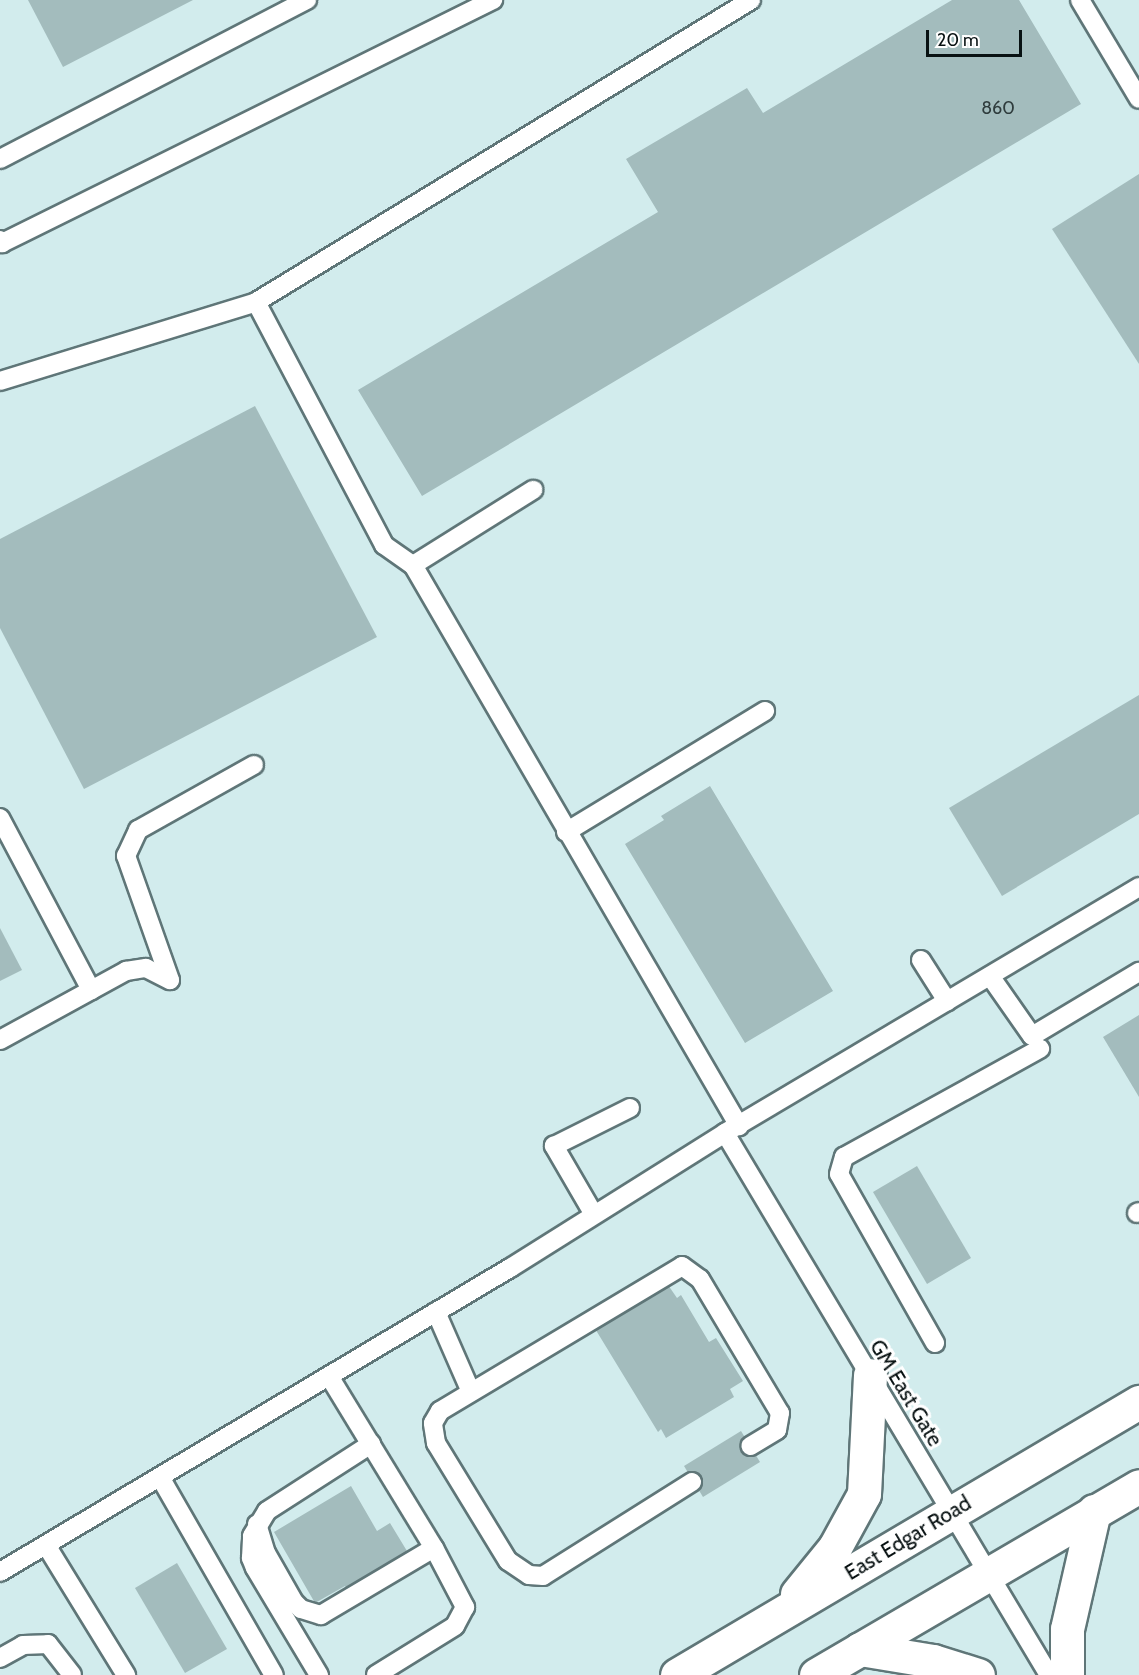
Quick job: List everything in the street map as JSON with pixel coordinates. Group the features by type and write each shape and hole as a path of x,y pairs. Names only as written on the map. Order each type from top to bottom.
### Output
{"highway":[{"path":"783,1612 836,1547 857,1512 867,1475 870,1375"},
{"name":"East Edgar Road","path":"677,1675 1139,1401"},
{"path":"816,1675 1139,1486"},
{"path":"1067,1675 1067,1629 1094,1511"},
{"path":"860,1649 933,1661 978,1675"}],"lane":[{"path":"0,159 307,0"},
{"path":"1,243 493,0"},
{"path":"0,381 256,302 751,0"},
{"path":"1080,0 1139,99"},
{"path":"256,302 384,545 413,565 533,490"},
{"name":"GM East Gate","path":"413,565 566,832 870,1375 1049,1675"},
{"path":"566,832 765,711"},
{"path":"0,1040 126,971 146,968 170,980 126,856 138,830 254,765"},
{"path":"0,818 91,990"},
{"path":"0,1572 436,1312 732,1129 1139,887"},
{"path":"921,960 947,1001"},
{"path":"990,976 1032,1036 1139,972"},
{"path":"935,1343 839,1174 844,1157 1040,1049"},
{"path":"593,1213 554,1146 630,1108"},
{"path":"692,1482 543,1576 518,1571 508,1561 436,1443 432,1433 436,1415 682,1266 700,1279 780,1413 777,1430 750,1446"},
{"path":"436,1312 471,1392"},
{"path":"329,1376 464,1601 462,1618 456,1626 376,1675"},
{"path":"319,1675 255,1568 250,1548 257,1524 267,1511 371,1444"},
{"path":"160,1477 274,1675"},
{"path":"257,1524 266,1553 294,1602 310,1613 333,1611 434,1548"},
{"path":"46,1545 126,1675"},
{"path":"0,1658 23,1645 48,1644 72,1675"}],"building":[{"path":"28,0 193,0 63,67"},
{"path":"952,0 1019,0 1081,104 422,496 358,390 658,212 626,159 747,88 763,113"},
{"path":"1139,174 1139,364 1052,229"},
{"path":"255,406 377,637 84,789 0,628 0,539"},
{"path":"1139,695 1139,814 1002,896 949,808"},
{"path":"710,786 833,991 745,1043 625,844 664,820 661,816"},
{"path":"0,928 22,970 0,981"},
{"path":"1139,1015 1139,1097 1103,1037"},
{"path":"917,1166 971,1258 927,1284 873,1192"},
{"path":"666,1282 677,1298 681,1295 709,1342 716,1338 743,1381 730,1389 734,1397 666,1438 661,1429 658,1432 594,1327"},
{"path":"741,1431 760,1462 703,1497 684,1466"},
{"path":"351,1486 377,1531 390,1523 410,1556 348,1592 345,1586 315,1603 274,1532"},
{"path":"177,1563 227,1649 185,1673 135,1588"}]}
